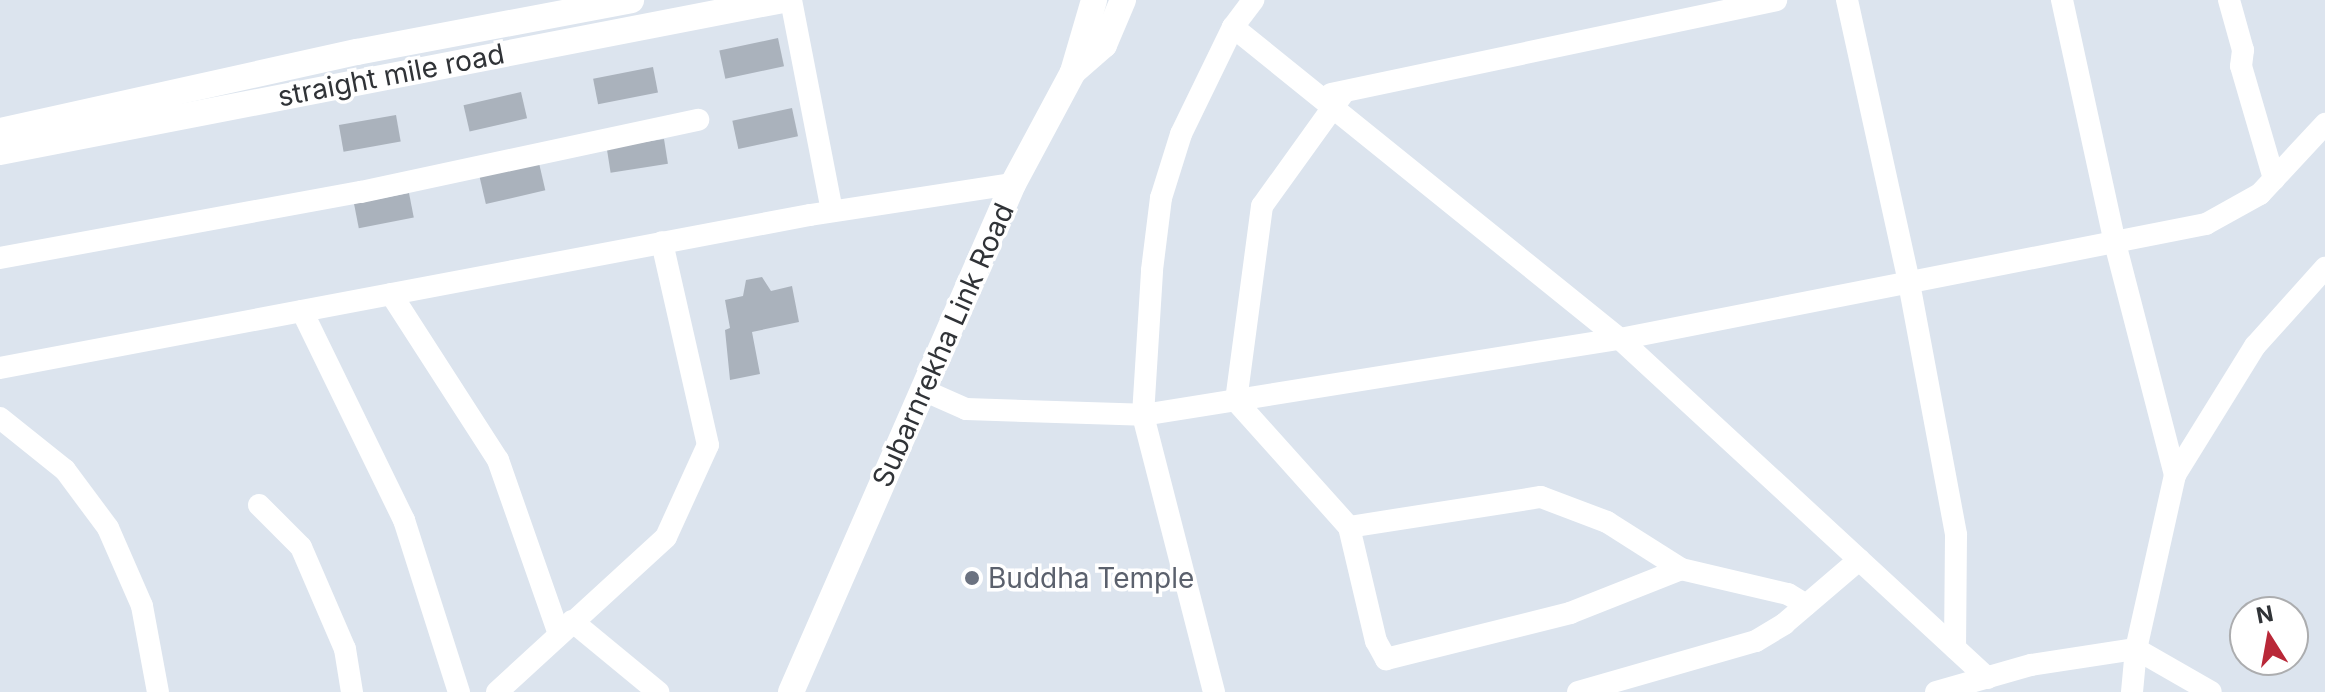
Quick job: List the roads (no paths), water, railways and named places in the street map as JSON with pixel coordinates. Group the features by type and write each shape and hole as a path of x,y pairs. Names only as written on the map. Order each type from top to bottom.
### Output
{"street":[{"name":"straight mile road","path":"0,131 357,52 631,0"},
{"name":"straight mile road","path":"0,152 783,0"},
{"path":"791,0 832,211"},
{"path":"1081,0 1083,28"},
{"name":"Subarnrekha Link Road","path":"791,692 1013,184 1073,72 1083,28 1094,0"},
{"path":"1073,72 1104,45 1123,0"},
{"path":"1214,692 1143,415 1161,198 1181,134 1233,27 1253,0"},
{"path":"1681,569 1570,613 1386,659 1376,641 1349,527 1236,401 1262,206 1334,98 1776,0"},
{"path":"1847,0 1909,283 1956,535 1955,648"},
{"path":"2062,0 2115,243 2175,475"},
{"path":"2229,0 2243,50 2241,66 2274,179"},
{"path":"1233,27 1334,98 1620,339 1987,678"},
{"path":"0,258 361,192 698,120"},
{"path":"923,390 966,409 1143,415 1620,339 2206,224 2234,213 2274,179 2325,124"},
{"path":"0,368 832,211 1013,184"},
{"path":"497,692 666,537 708,445 662,242"},
{"path":"2132,692 2136,649 2175,475 2255,346 2325,268"},
{"path":"391,294 498,460 565,628 658,692"},
{"path":"302,311 404,520 459,692"},
{"path":"0,418 65,470 108,528 142,606 158,692"},
{"path":"1349,527 1541,497 1607,522 1681,569 1788,594 1806,605"},
{"path":"259,505 301,547 345,649 352,692"},
{"path":"1578,692 1756,641 1806,605 1859,560"},
{"path":"1936,692 2031,665 2136,649 2211,692"}],"place":[{"name":"Buddha Temple","path":"972,578"}]}
